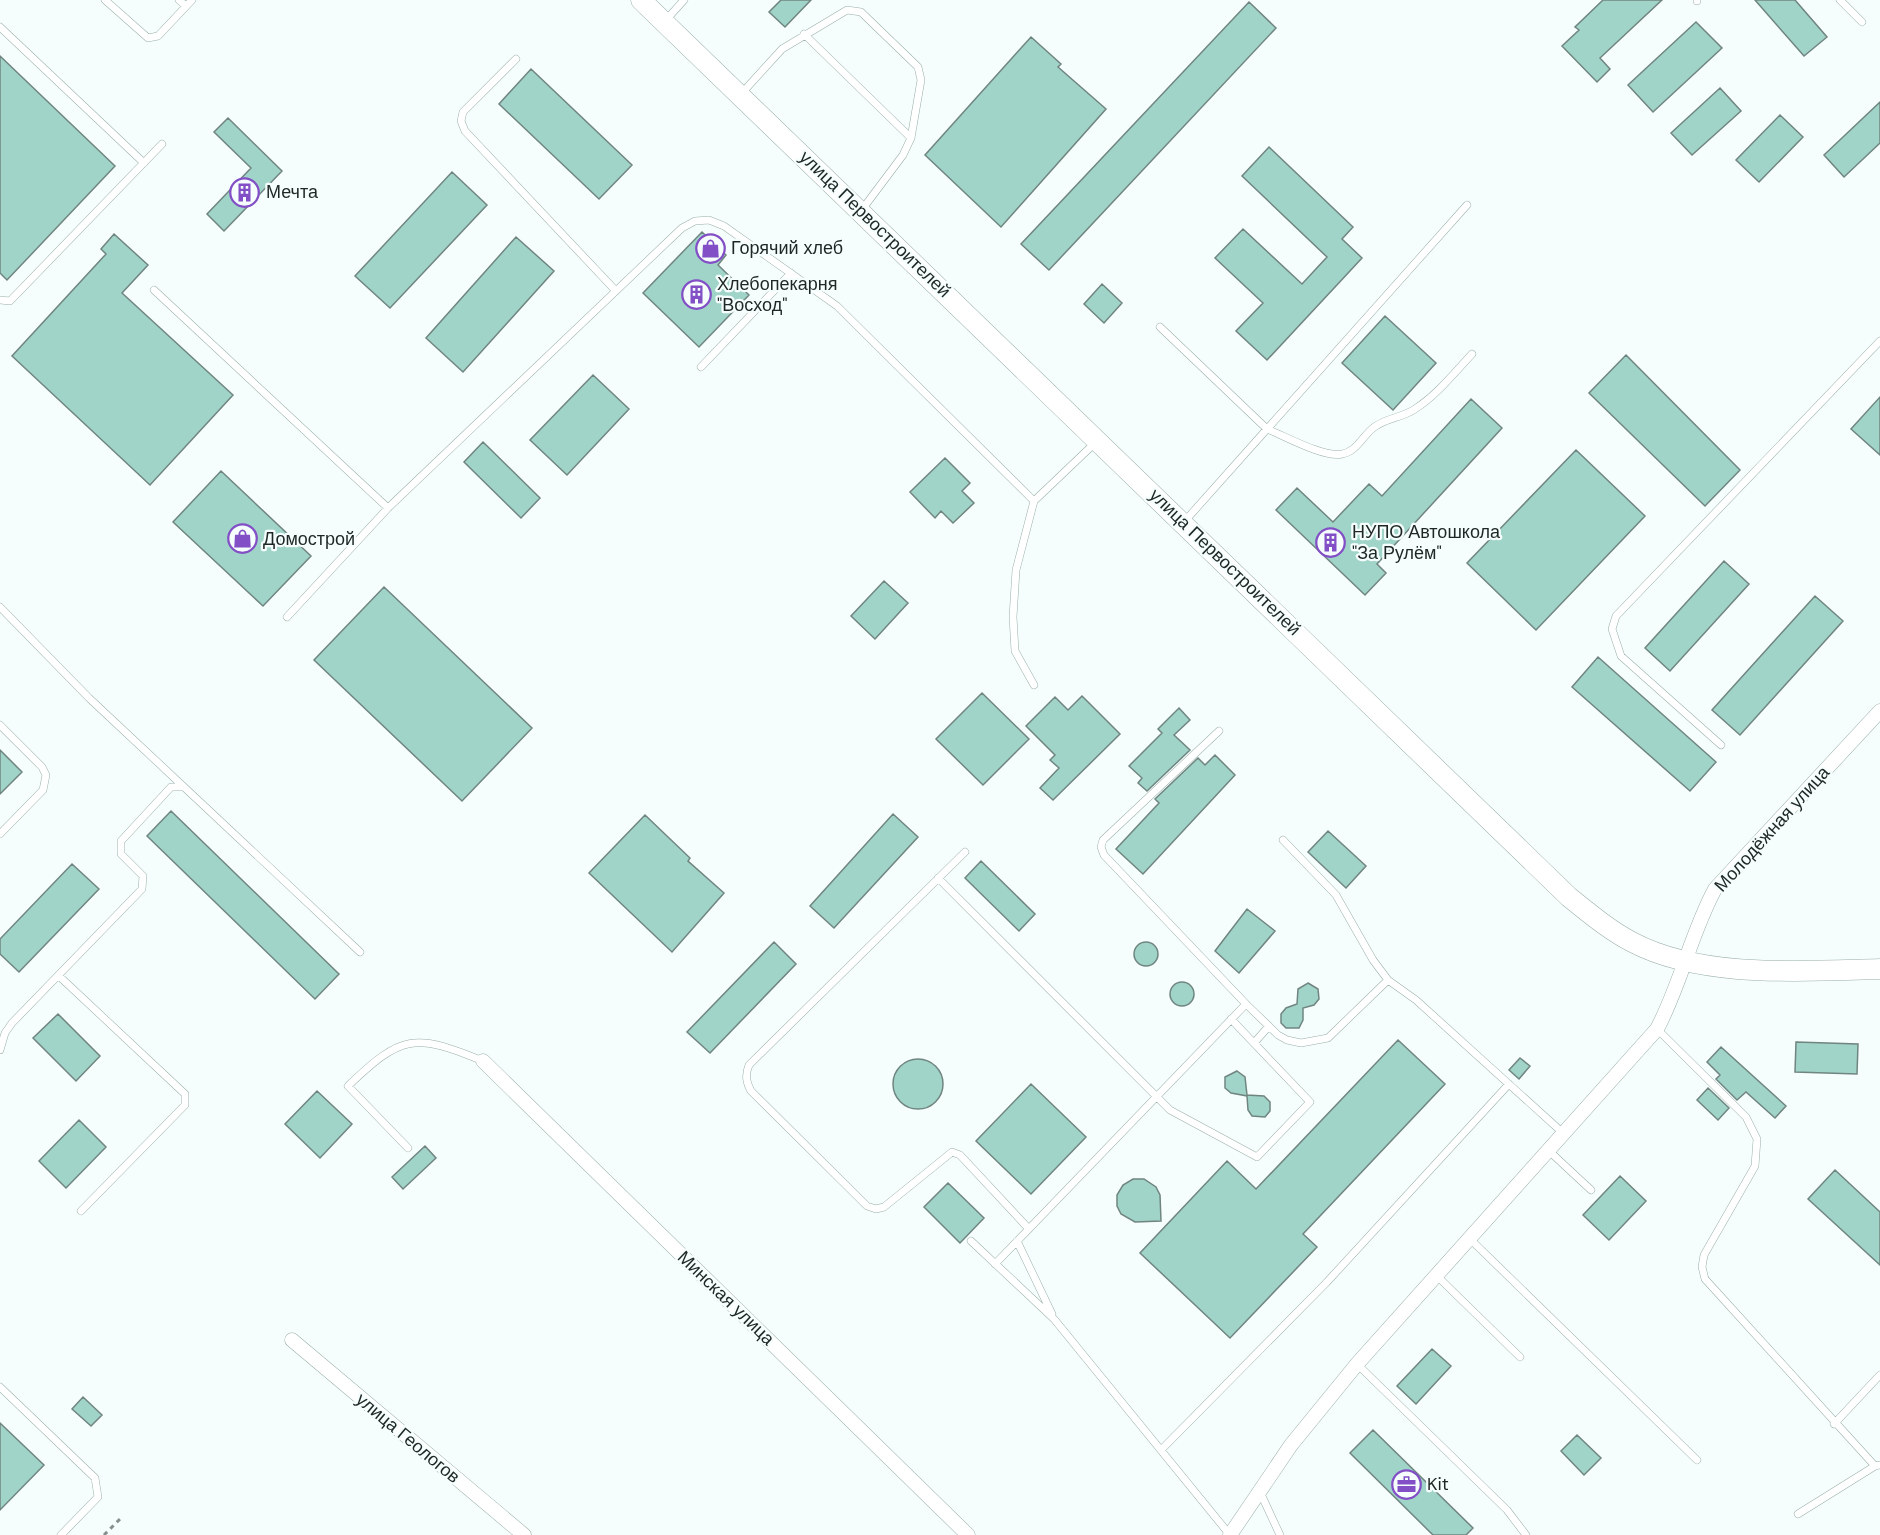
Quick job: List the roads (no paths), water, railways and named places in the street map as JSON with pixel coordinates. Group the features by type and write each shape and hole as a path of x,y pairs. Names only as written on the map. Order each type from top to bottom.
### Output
{"street":[{"name":"улица Первостроителей","path":"642,0 1569,897 1602,923 1632,943 1685,961 1786,971 1880,969"},
{"name":"Молодёжная улица","path":"1230,1535 1291,1445 1357,1364 1657,1029 1670,1003 1704,909 1727,873 1880,711"},
{"name":"Минская улица","path":"483,1061 968,1535"},
{"name":"улица Геологов","path":"292,1340 524,1535"}],"lane":[{"path":"105,0 148,38 159,36 192,0"},
{"path":"179,0 186,6"},
{"path":"664,22 684,0"},
{"path":"1840,0 1862,22"},
{"path":"741,95 782,49 847,10 861,12 878,28 918,68 921,80 911,138 903,154 861,211"},
{"path":"0,27 144,163"},
{"path":"804,34 911,138"},
{"path":"516,59 463,112 461,121 465,131 616,291"},
{"path":"0,300 10,301 162,144"},
{"path":"1184,522 1467,205"},
{"path":"286,617 388,508 682,228 694,221 709,220 724,226 837,306 1034,501"},
{"path":"701,367 791,273"},
{"path":"154,290 388,508"},
{"path":"1160,327 1268,429 1328,454 1340,455 1351,451 1373,428 1384,421 1413,411 1430,399 1472,354"},
{"path":"1720,745 1621,656 1612,629 1616,616 1880,341"},
{"path":"1034,685 1015,651 1013,617 1016,570 1034,501 1099,440"},
{"path":"0,607 89,698 360,952"},
{"path":"0,725 46,775 43,790 0,834"},
{"path":"1219,731 1103,840 1101,847 1104,855 1246,1004 1287,1040 1301,1043 1328,1038 1388,980"},
{"path":"0,1050 5,1033 12,1023 142,889 143,876 121,854 121,841 171,787 184,787"},
{"path":"1283,840 1336,896 1373,960 1388,980 1416,1000 1563,1133"},
{"path":"965,852 749,1065 746,1073 747,1083 751,1091 867,1206 876,1209 884,1207 952,1152 960,1155 1029,1229"},
{"path":"938,878 1180,1117 1257,1157 1310,1102 1231,1019"},
{"path":"59,976 184,1094 185,1105 81,1211"},
{"path":"995,1264 1246,1004"},
{"path":"1254,1043 1269,1026"},
{"path":"1657,1029 1746,1117 1757,1139 1755,1166 1704,1255 1702,1267 1705,1279 1834,1424 1877,1466 1798,1514"},
{"path":"408,1148 348,1086 378,1057 394,1047 413,1042 433,1042 483,1061"},
{"path":"1161,1450 1327,1282 1509,1084"},
{"path":"1548,1150 1591,1190"},
{"path":"1469,1238 1697,1461"},
{"path":"971,1241 1054,1319 1230,1535"},
{"path":"1017,1241 1054,1319"},
{"path":"1436,1275 1520,1357"},
{"path":"1357,1364 1507,1510 1526,1535"},
{"path":"1834,1424 1880,1375"},
{"path":"0,1387 95,1478 98,1497 61,1535"},
{"path":"1260,1492 1280,1535"}],"place":[{"name":"Мечта","path":"245,192"},
{"name":"Горячий хлеб","path":"710,248"},
{"name":"Хлебопекарня \"Восход\"","path":"696,294"},
{"name":"Домострой","path":"242,539"},
{"name":"НУПО Автошкола \"За Рулём\"","path":"1331,542"},
{"name":"Kit","path":"1406,1484"}]}
